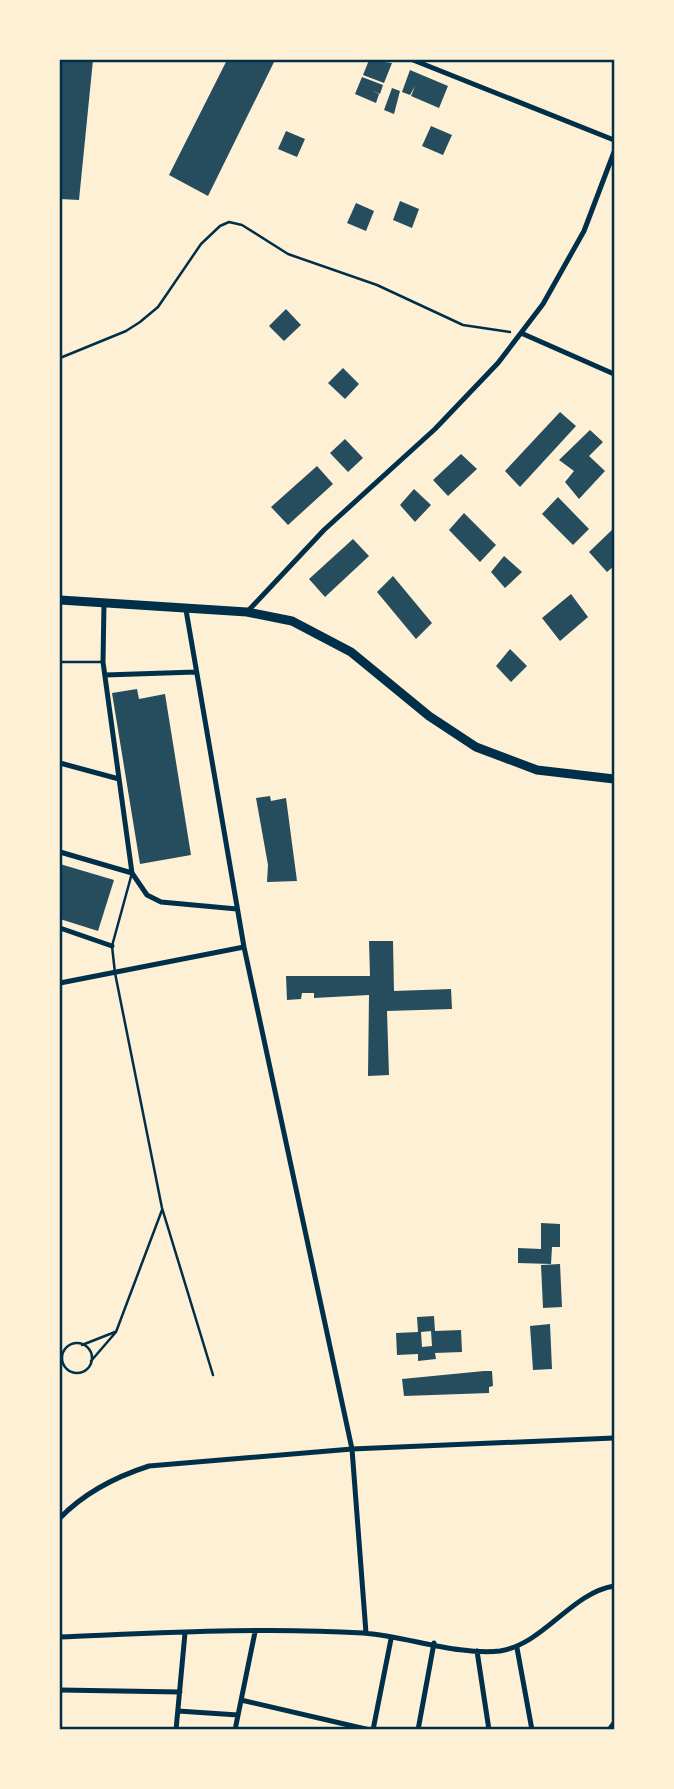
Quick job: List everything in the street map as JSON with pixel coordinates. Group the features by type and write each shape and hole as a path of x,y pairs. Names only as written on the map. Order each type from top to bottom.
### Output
{"main road":[{"path":"60,600 247,612 292,621 330,639 442,726 475,747 537,769 614,779"}],"street":[{"path":"413,60 614,140"},
{"path":"247,612 324,530 435,429 498,363 543,304 584,231 614,152"},
{"path":"521,333 614,374"},
{"path":"104,603 103,662 132,873 147,895 161,902 237,909"},
{"path":"186,610 244,947 352,1449 366,1633"},
{"path":"105,675 196,672"},
{"path":"60,763 119,779"},
{"path":"60,852 132,873"},
{"path":"60,928 112,946"},
{"path":"60,983 244,947"},
{"path":"60,1518 92,1491 119,1476 149,1466 352,1449 614,1438"},
{"path":"60,1637 255,1632 366,1633 477,1651 517,1648 595,1593 614,1586"},
{"path":"235,1730 255,1632"},
{"path":"176,1730 185,1633"},
{"path":"241,1700 372,1730 391,1639"},
{"path":"418,1730 433,1643"},
{"path":"517,1648 532,1730"},
{"path":"477,1651 489,1730"},
{"path":"60,1690 180,1692"},
{"path":"178,1712 238,1716"},
{"path":"609,1730 614,1723"}],"lane":[{"path":"60,662 103,662"},
{"path":"132,873 112,946 115,972 162,1208 213,1375"},
{"path":"116,1332 82,1345 68,1346 63,1354 63,1363 68,1371 78,1373 86,1370 116,1332 162,1208"},
{"path":"82,1345 90,1351 91,1361"}],"path":[{"path":"60,358 126,331 140,322 158,307 201,244 220,226 229,222 242,225 288,254 377,285 463,324 521,333"}],"building":[{"path":"60,60 93,60 79,200 60,199"},
{"path":"227,60 275,60 208,196 169,175"},
{"path":"369,60 392,63 384,83 363,75"},
{"path":"410,70 448,86 439,108 411,96 415,86 410,95 402,92"},
{"path":"362,77 383,85 380,94 371,90 379,94 376,103 355,94"},
{"path":"392,88 400,91 394,114 384,110"},
{"path":"431,126 452,135 443,155 422,146"},
{"path":"286,131 305,139 297,157 278,149"},
{"path":"400,201 419,209 412,228 393,220"},
{"path":"356,203 374,211 366,231 347,223"},
{"path":"286,309 301,325 284,341 269,326"},
{"path":"343,368 359,384 345,399 328,383"},
{"path":"560,412 576,426 520,487 505,471"},
{"path":"590,430 603,442 589,456 605,471 579,499 565,482 574,471 559,460"},
{"path":"345,439 363,458 348,472 330,453"},
{"path":"461,454 477,469 448,496 433,480"},
{"path":"317,466 333,484 288,525 271,507"},
{"path":"414,489 431,505 415,522 400,505"},
{"path":"558,497 589,529 573,545 542,514"},
{"path":"464,513 496,545 480,562 449,530"},
{"path":"614,528 614,566 607,572 589,552"},
{"path":"353,539 369,556 325,597 309,579"},
{"path":"504,556 522,572 505,588 491,572"},
{"path":"393,576 432,623 416,639 377,592"},
{"path":"571,594 588,617 560,641 542,618"},
{"path":"510,649 527,666 511,682 496,666"},
{"path":"137,689 139,699 165,694 191,855 140,864 112,693"},
{"path":"270,796 271,801 286,798 297,881 267,882 268,865 256,798"},
{"path":"60,864 114,880 98,931 60,919"},
{"path":"369,941 393,941 394,991 451,989 452,1009 387,1011 389,1075 368,1076 369,995 314,998 314,993 302,993 301,999 287,1000 286,976 370,976"},
{"path":"541,1223 560,1224 560,1247 552,1247 551,1264 518,1263 518,1248 541,1249"},
{"path":"560,1264 562,1307 543,1308 541,1265"},
{"path":"434,1316 435,1331 461,1330 462,1352 435,1353 436,1359 418,1361 418,1354 397,1355 396,1333 418,1332 417,1317","holes":["431,1331 432,1346 422,1347 421,1332"]},
{"path":"550,1324 552,1369 533,1370 530,1326"},
{"path":"492,1371 493,1386 489,1387 489,1393 404,1396 402,1379"}]}
